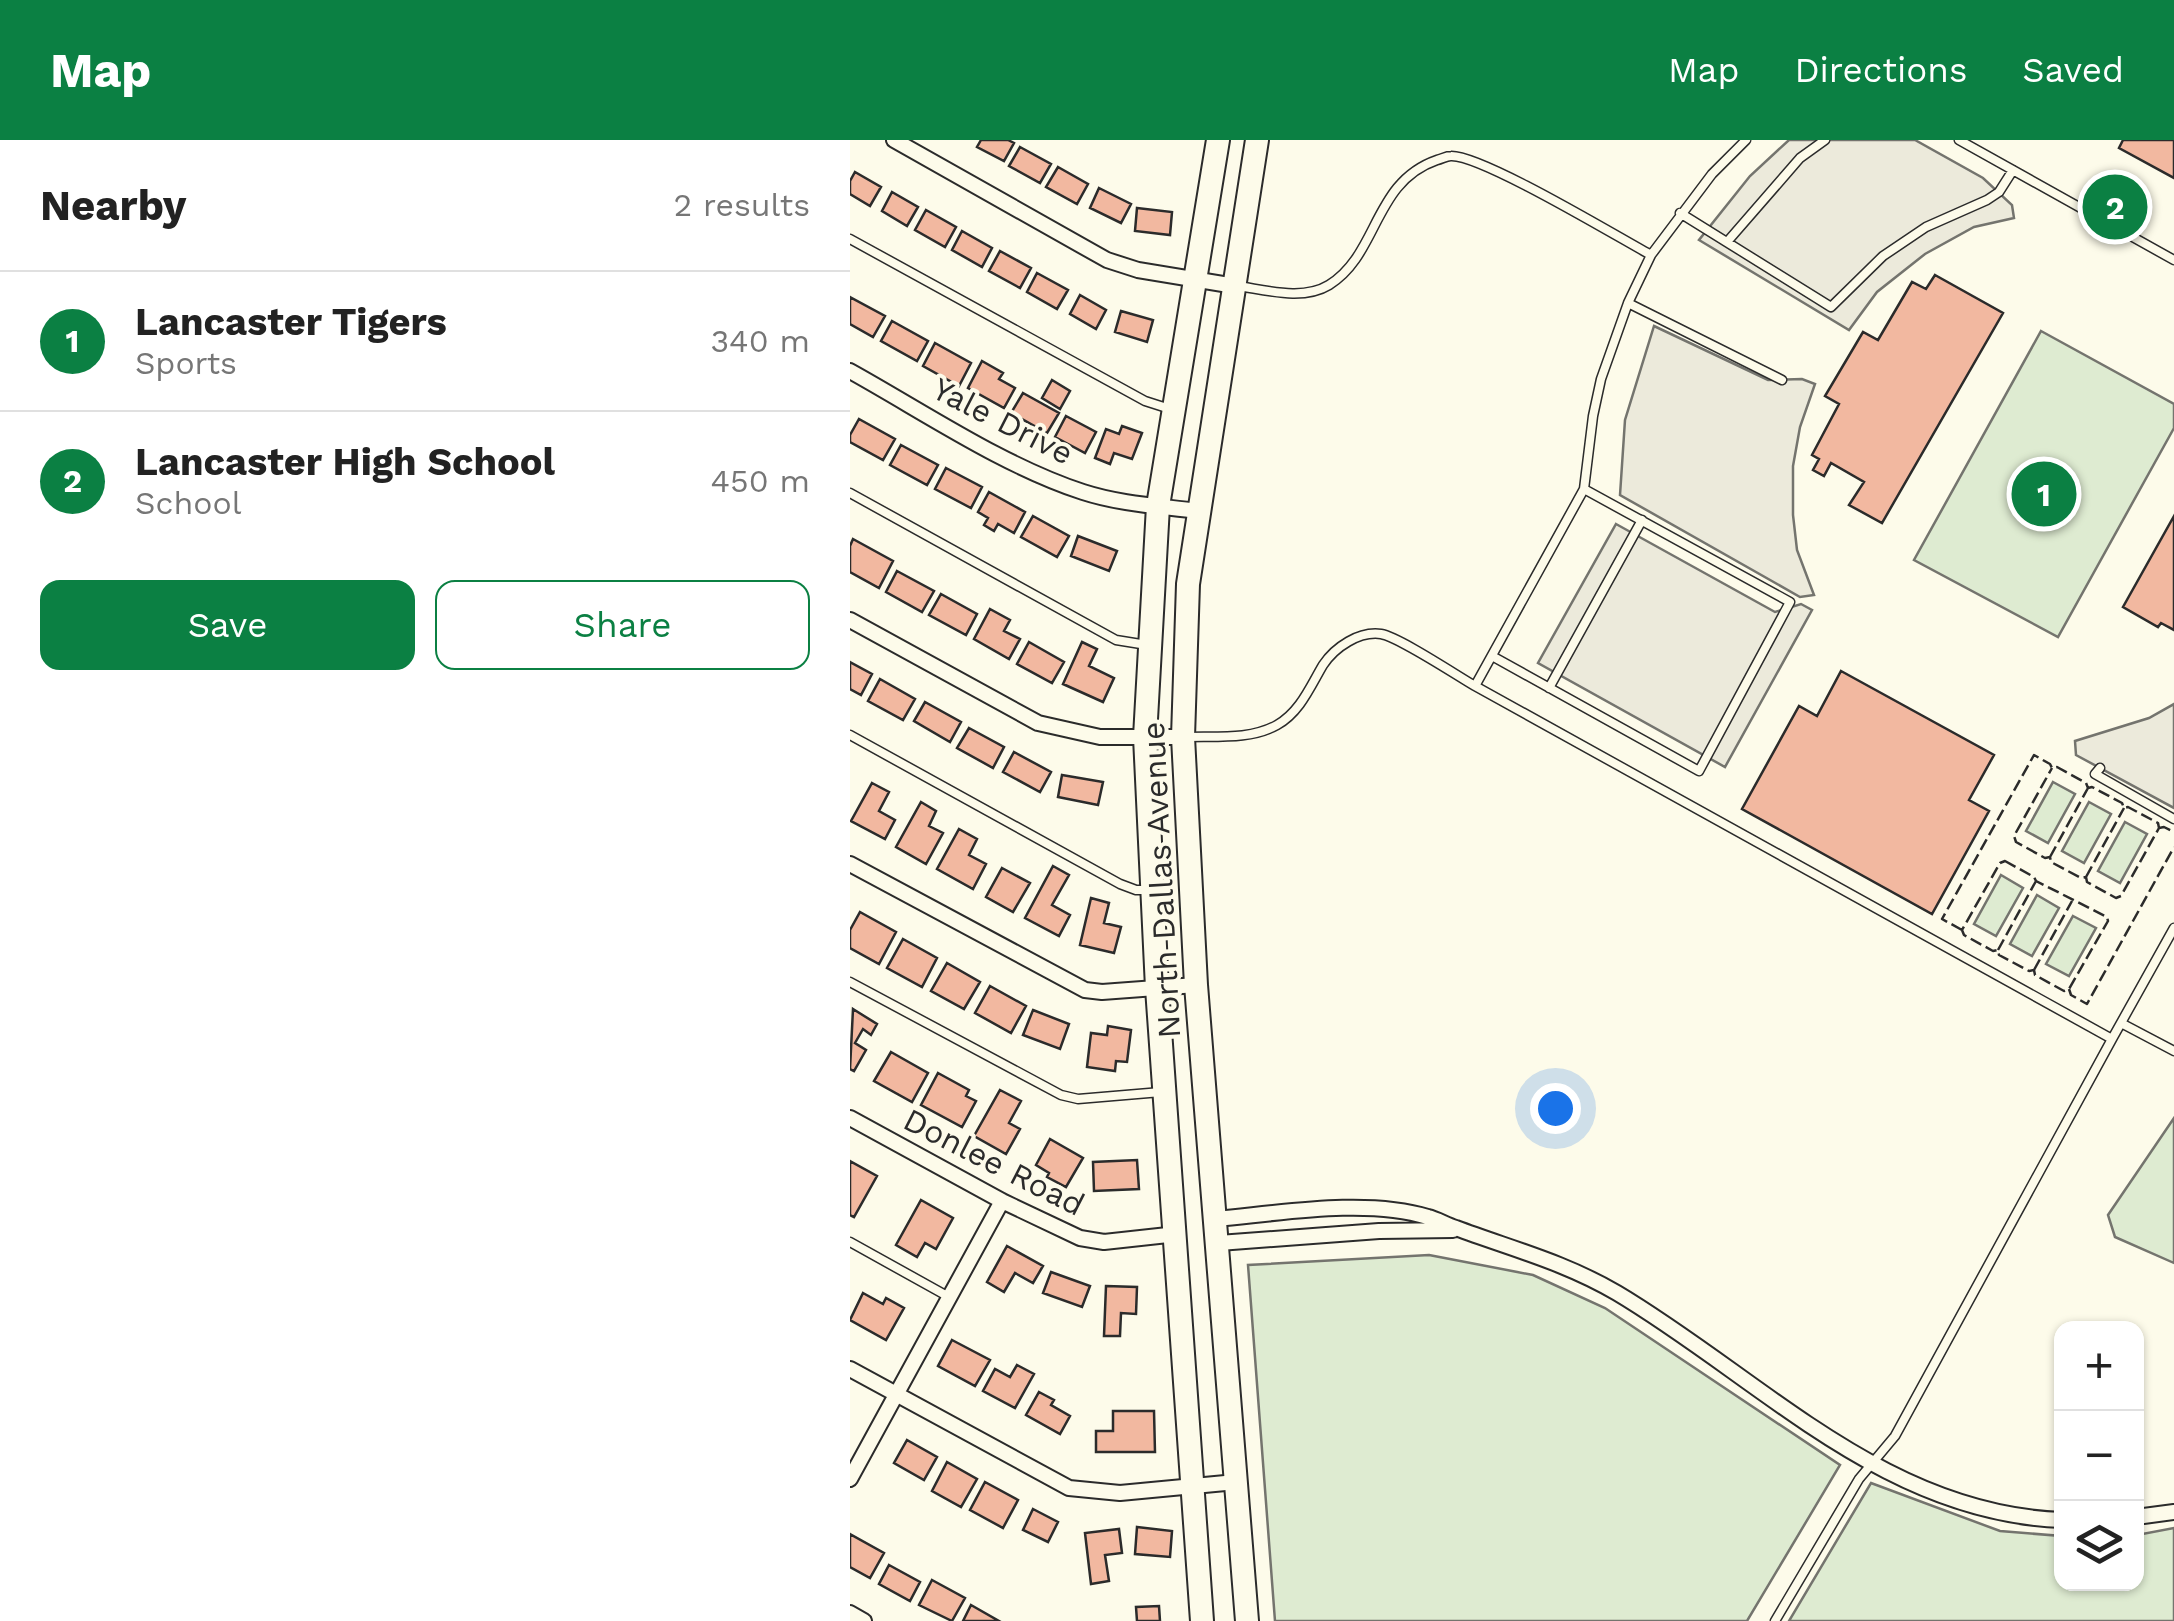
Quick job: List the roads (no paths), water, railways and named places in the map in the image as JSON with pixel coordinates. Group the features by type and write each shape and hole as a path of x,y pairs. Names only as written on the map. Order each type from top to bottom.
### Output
{"main road":[{"name":"North Dallas Avenue","path":"1202,1621 1157,988 1146,738 1158,506 1218,140"},
{"name":"North Dallas Avenue","path":"1246,1621 1196,985 1184,738 1188,584 1257,140"},
{"path":"1176,1234 1218,1231"}],"street":[{"path":"894,140 1106,260 1138,270 1235,286"},
{"name":"Yale Drive","path":"850,371 1033,472 1121,502 1197,511"},
{"path":"850,620 1038,724 1100,737 1184,738"},
{"path":"850,864 1075,986 1102,992 1196,985"},
{"name":"Donlee Road","path":"850,1118 1002,1202 1080,1238 1104,1242 1176,1234"},
{"path":"850,1479 1002,1202"},
{"path":"1218,1231 1373,1208 1427,1216 1559,1263 1618,1294 1872,1465 1911,1484 1967,1505 2054,1519"},
{"path":"1218,1231 1458,1230"},
{"path":"850,1370 1069,1488 1120,1493 1236,1482"},
{"path":"2144,1516 2174,1512"},
{"path":"850,1613 864,1621"}],"lane":[{"path":"1475,686 1584,489 1597,398 1628,303 1650,255 1712,174 1746,140"},
{"path":"1727,242 1800,158 1826,140"},
{"path":"1960,140 2174,260"},
{"path":"1235,286 1289,294 1328,286 1356,258 1396,187 1422,165 1451,156 1484,165 1650,255"},
{"path":"1680,213 1831,307 1893,248 1987,200 1998,192 2013,170"},
{"path":"850,239 1145,401 1175,410"},
{"path":"1628,303 1782,380"},
{"path":"1584,489 1790,602"},
{"path":"850,493 1116,640 1150,645"},
{"path":"1549,688 1642,520"},
{"path":"1492,656 1698,772 1790,602 1786,588"},
{"path":"1184,738 1248,736 1274,726 1306,697 1326,661 1351,638 1382,634 2112,1039"},
{"path":"850,735 1120,884 1136,890 1153,890"},
{"path":"2100,768 2095,774 2143,796 2174,818"},
{"path":"1776,1621 1859,1479 1895,1436 2173,931"},
{"path":"850,982 1061,1095 1078,1099 1166,1092"},
{"path":"2121,1023 2174,1051"},
{"path":"850,1242 950,1297"}],"place":[{"name":"Lancaster High School","path":"2115,207"},
{"name":"Lancaster Tigers","path":"2044,494"}]}
